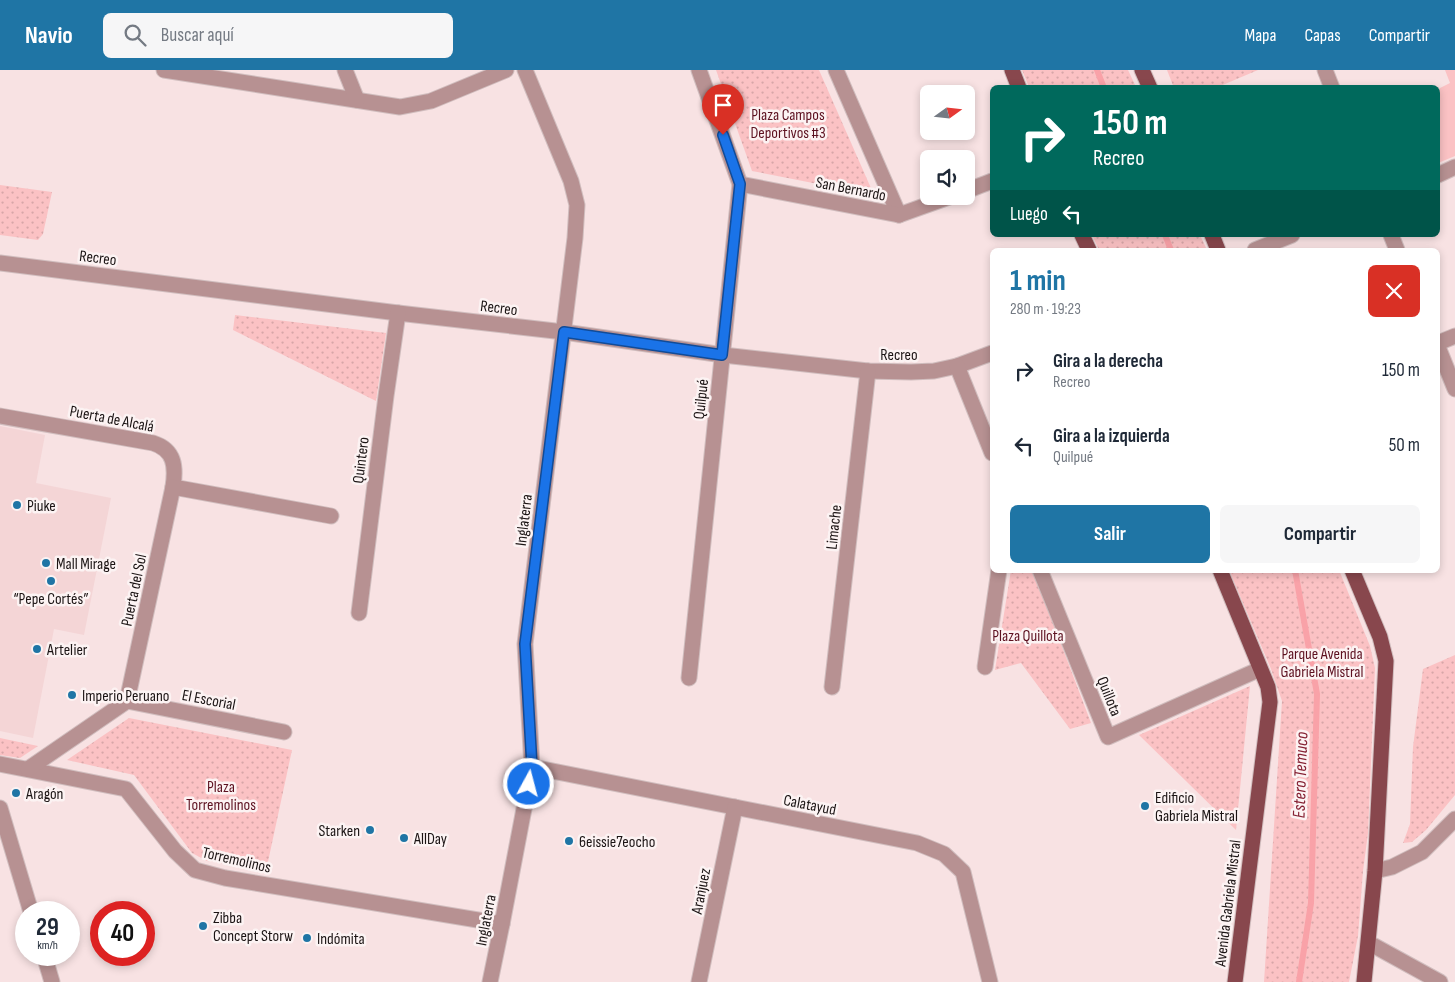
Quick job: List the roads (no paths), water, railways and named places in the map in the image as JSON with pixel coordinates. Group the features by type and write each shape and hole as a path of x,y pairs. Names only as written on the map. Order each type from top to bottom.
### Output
{"main road":[{"path":"1012,70 1018,85"},
{"path":"1142,70 1149,85"},
{"name":"Avenida Gabriela Mistral","path":"1221,573 1268,687 1270,702 1235,982"},
{"path":"1353,573 1380,637 1386,661 1375,871 1364,982"}],"street":[{"path":"164,70 400,107 414,105 454,92 506,70"},
{"path":"345,70 357,100"},
{"name":"Inglaterra","path":"490,982 532,767 525,644 576,238 577,205 571,181 525,70"},
{"name":"Quilpué","path":"689,678 740,184 699,70"},
{"path":"836,70 899,216"},
{"path":"1325,70 1331,85"},
{"path":"1440,174 1455,167"},
{"path":"975,188 990,183"},
{"name":"San Bernardo","path":"740,184 899,216 928,205"},
{"path":"1259,248 1287,237"},
{"name":"Recreo","path":"0,262 398,313 564,332 722,355 868,371 911,372 934,370 957,366 990,354"},
{"name":"Quintero","path":"359,613 398,313"},
{"path":"1440,342 1455,336"},
{"path":"1440,352 1455,389"},
{"path":"957,366 990,448"},
{"name":"Limache","path":"832,686 868,371"},
{"name":"Puerta de Alcalá","path":"0,416 163,446 171,457 176,472 173,488"},
{"path":"173,488 331,516"},
{"name":"Puerta del Sol","path":"127,700 173,488"},
{"path":"985,667 1000,573"},
{"name":"Quillota","path":"1041,573 1108,737 1260,668"},
{"path":"28,770 127,700"},
{"name":"El Escorial","path":"127,700 284,732"},
{"name":"Torremolinos","path":"0,764 126,789 175,851 195,870 234,879 502,924"},
{"name":"Calatayud","path":"532,767 917,843 944,854 963,872 990,982"},
{"path":"0,808 29,901"},
{"name":"Aranjuez","path":"699,982 734,808"},
{"path":"1375,871 1392,867 1422,852 1455,819"},
{"path":"1368,943 1440,982"},
{"path":"47,966 52,982"}],"waterway":[{"name":"Estero Temuco","path":"1097,70 1103,85"},
{"name":"Estero Temuco","path":"1166,237 1170,248"},
{"name":"Estero Temuco","path":"1296,573 1317,694 1311,903 1299,982"}],"place":[{"name":"Piuke","path":"17,505"},
{"name":"Mall Mirage","path":"46,563"},
{"name":"“Pepe Cortés”","path":"51,581"},
{"name":"Artelier","path":"37,649"},
{"name":"Imperio Peruano","path":"72,695"},
{"name":"Aragón","path":"16,793"},
{"name":"Edificio Gabriela Mistral","path":"1145,806"},
{"name":"Starken","path":"370,830"},
{"name":"AllDay","path":"404,838"},
{"name":"6eissie7eocho","path":"569,841"},
{"name":"Zibba Concept Storw","path":"203,926"},
{"name":"Indómita","path":"307,938"}],"park label":[{"name":"Plaza Campos Deportivos #3","path":"788,123"},
{"name":"Plaza Quillota","path":"1028,635"},
{"name":"Parque Avenida Gabriela Mistral","path":"1322,662"},
{"name":"Plaza Torremolinos","path":"221,795"}]}
